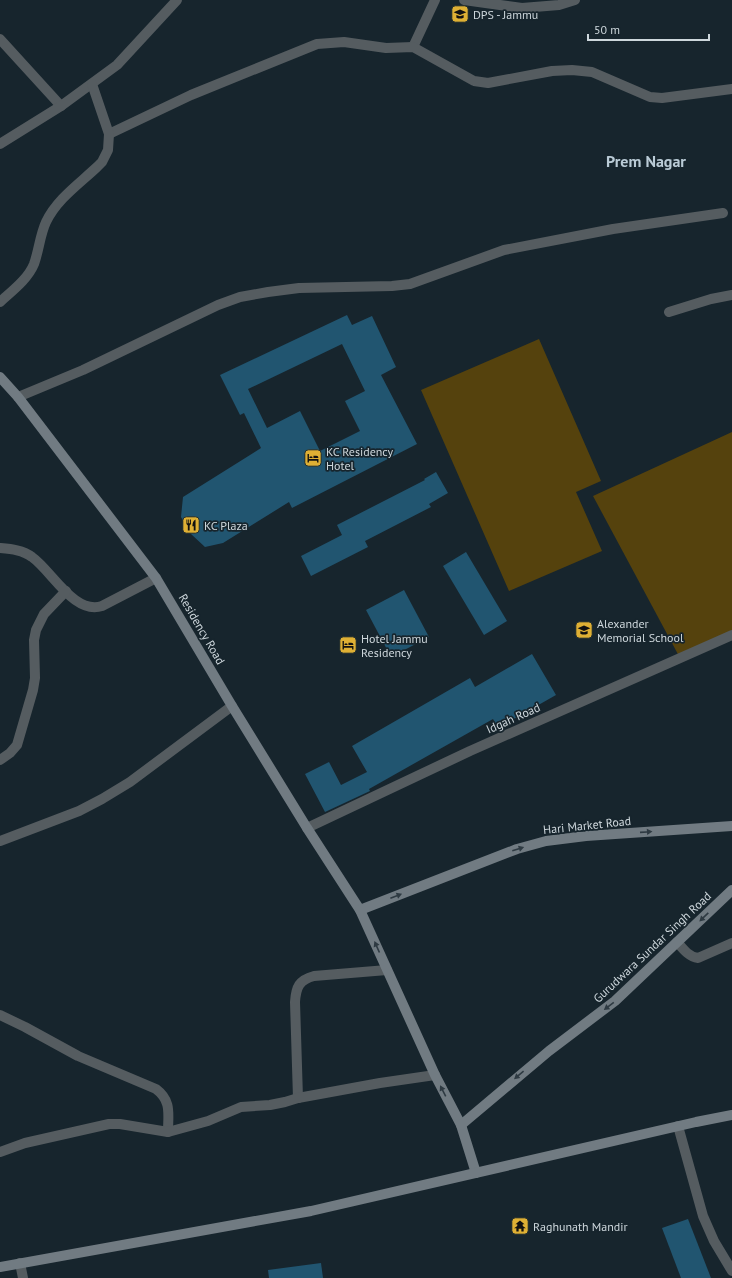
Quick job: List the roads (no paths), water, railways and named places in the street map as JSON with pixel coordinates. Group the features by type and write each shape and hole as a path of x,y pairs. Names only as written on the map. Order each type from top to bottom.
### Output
{"street":[{"path":"0,144 61,106 117,64 177,0"},
{"path":"413,47 435,0"},
{"path":"464,0 522,8 559,4 575,0"},
{"path":"0,39 61,106"},
{"path":"109,134 191,95 317,44 344,42 386,48 413,47 474,81 482,83 498,82 552,71 572,70 592,72 650,97 662,98 732,90"},
{"path":"0,302 29,273 34,264 46,222 64,195 89,175 102,162 108,150 109,134 92,84"},
{"path":"18,397 83,370 218,305 240,297 299,288 392,286 410,284 504,250 613,229 723,213"},
{"path":"669,312 711,299 732,295"},
{"name":"Residency Road","path":"0,377 18,397 156,578 232,706 307,828 360,910 435,1075 461,1126 476,1173"},
{"path":"0,548 14,549 32,557 66,591 81,603 95,608 102,606 156,578"},
{"path":"0,760 10,753 17,745 33,690 35,678 34,640 36,630 44,614 66,591"},
{"name":"Idgah Road","path":"307,828 470,751 732,635"},
{"path":"0,841 79,811 102,799 130,782 232,706"},
{"name":"Hari Market Road","path":"360,910 517,849 546,841 586,836 732,826"},
{"name":"Gurudwara Sundar Singh Road","path":"461,1126 549,1051 616,1001 732,890"},
{"path":"678,942 693,958 698,958 732,943"},
{"path":"298,1098 295,1002 296,991 300,984 306,978 314,976 387,970"},
{"path":"0,1015 78,1056 156,1089 162,1093 168,1104 168,1132"},
{"path":"0,1152 25,1143 109,1124 120,1124 168,1132 208,1121 241,1107 270,1105 298,1098 380,1083 435,1075"},
{"path":"0,1267 312,1211 678,1126 732,1115"},
{"path":"678,1126 703,1216 714,1240 732,1272"},
{"path":"20,1263 23,1278"}],"place":[{"name":"DPS - Jammu","path":"460,14"},
{"name":"KC Residency Hotel","path":"313,458"},
{"name":"KC Plaza","path":"191,525"},
{"name":"Alexander Memorial School","path":"584,630"},
{"name":"Hotel Jammu Residency","path":"348,645"},
{"name":"Raghunath Mandir","path":"520,1226"}],"district":[{"name":"Prem Nagar","path":"646,161"}]}
